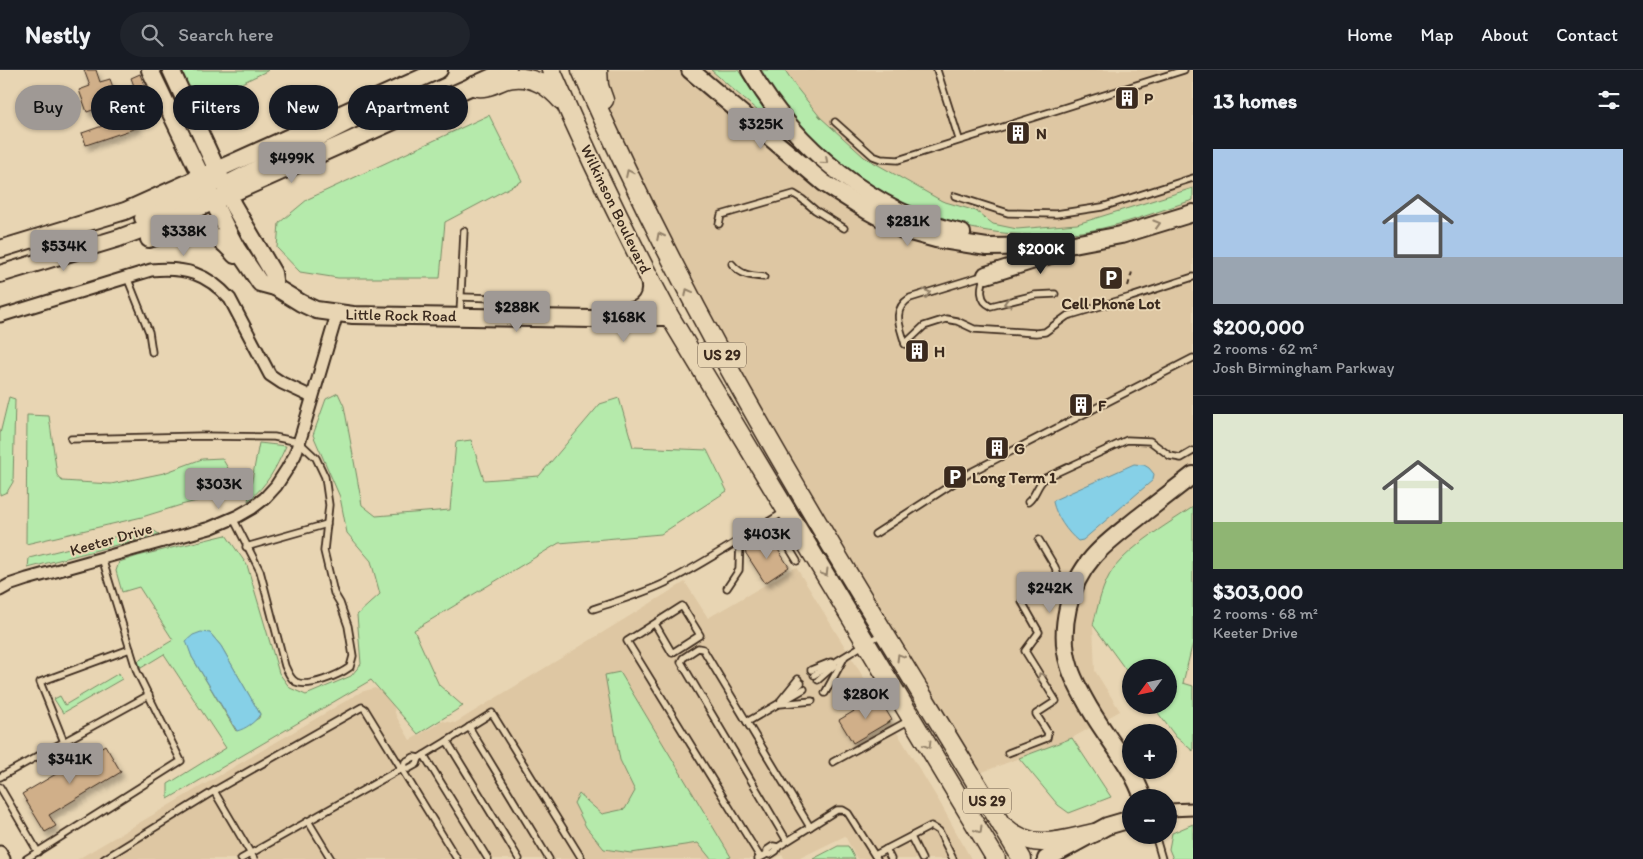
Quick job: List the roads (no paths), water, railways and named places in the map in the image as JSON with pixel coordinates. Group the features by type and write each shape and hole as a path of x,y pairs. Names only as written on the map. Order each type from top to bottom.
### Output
{"main road":[{"path":"150,70 166,103 215,186 273,274 275,288"},
{"path":"170,70 215,186"},
{"path":"0,274 119,238 375,99 439,70"},
{"path":"0,249 108,217 156,198 215,186 472,86 508,70"},
{"name":"Wilkinson Boulevard","path":"551,70 647,274 670,317 787,522 867,644 996,859"},
{"name":"Wilkinson Boulevard","path":"581,70 613,140 706,327 822,528 1022,859"},
{"path":"598,70 599,86 614,127 613,140"},
{"path":"690,70 824,183 903,230 936,239 987,247 1042,247 1084,243 1121,235 1193,213"},
{"path":"701,70 718,92"},
{"path":"750,70 774,106 821,157 855,185 877,200 909,216 943,229 1011,246"},
{"path":"472,86 487,86 511,78 530,79 551,90 570,113"},
{"path":"156,198 158,192 177,180 184,167 181,150 166,111 166,103"},
{"name":"Little Rock Road","path":"215,186 237,249 260,283 275,288 310,307 337,314 600,318 670,317"},
{"path":"119,238 125,242 134,242 174,230 198,231 212,236 224,244 242,265 253,272"},
{"path":"986,275 1037,260 1084,243"},
{"path":"600,318 614,313 636,311 644,305 650,296 651,289 647,274"},
{"path":"670,317 683,320 689,328 798,509 808,521 822,528"},
{"name":"Little Rock Road","path":"600,318 598,324 606,327 670,329 683,339"},
{"path":"1140,789 1092,712 1068,664 1065,641 1066,613 1076,584 1092,558 1116,535 1193,475"},
{"path":"999,821 1013,834 1024,840 1038,843 1094,833"},
{"path":"1046,859 1108,826 1122,822"}],"street":[{"path":"0,316 151,270 171,268 201,276 221,288 230,299 270,375 282,384 312,397"},
{"name":"Keeter Drive","path":"0,590 8,585 27,579 210,528 252,508 265,498 276,486 287,469 299,442 337,314"},
{"path":"1177,809 1193,808"},
{"path":"0,852 4,859"}],"lane":[{"path":"937,70 959,140"},
{"path":"835,122 867,152 881,159 898,160 1184,70"},
{"path":"955,196 1008,213 1056,214 1102,207 1193,178"},
{"path":"719,224 721,215 794,194 844,228"},
{"path":"460,316 464,231"},
{"path":"732,264 738,272 750,276 764,277"},
{"path":"986,275 981,285 981,292 984,301 991,306 1035,295 1055,294"},
{"path":"986,275 910,298 906,301 898,312 905,344 924,326 946,319 957,321 974,329 1042,332 1048,330 1067,316 1193,276"},
{"path":"127,277 149,332 152,352"},
{"path":"461,297 495,298 495,317"},
{"path":"875,534 971,472 1193,358"},
{"path":"71,439 201,436 274,437 299,442 316,458 325,477 329,504 324,551 334,593 340,603 348,626 353,656 350,667 342,673 307,685 296,682 290,676 285,666 260,572 233,518"},
{"path":"1028,502 1032,499 1038,484 1045,478 1127,440 1150,441 1170,456 1181,458 1193,451"},
{"path":"593,609 665,583 768,522 787,522"},
{"path":"768,522 787,522"},
{"path":"787,522 797,561"},
{"path":"246,547 327,524"},
{"path":"727,588 739,570 740,540"},
{"path":"1008,753 1047,738 1048,734 1036,714 1056,701 1026,651 1039,632 1022,602 1058,576 1055,567 1039,540"},
{"path":"26,859 181,761 137,672 102,558"},
{"path":"655,624 672,653 700,635 682,606 627,641 759,858 767,854 770,855 778,847 837,810 843,810 848,813 876,857 886,849 931,826 939,830 953,859"},
{"path":"812,672 867,644 885,632"},
{"path":"787,841 681,662 683,658 698,648 703,649 810,827"},
{"path":"64,742 40,682 130,649"},
{"path":"818,680 845,656"},
{"path":"823,691 845,656"},
{"path":"747,722 778,704 801,684 778,704"},
{"path":"0,777 148,696"},
{"path":"778,704 811,699"},
{"path":"104,859 214,792 362,707 402,768 457,859"},
{"path":"241,859 252,856 402,768 408,769 417,764 421,757 446,740 492,713 582,859"},
{"path":"833,762 912,719"},
{"path":"469,727 549,859"},
{"path":"446,740 519,859"},
{"path":"421,757 488,859"},
{"path":"0,786 38,852"},
{"path":"214,792 252,856"},
{"path":"308,822 331,859"},
{"path":"911,837 922,859"},
{"path":"1158,844 1162,859"},
{"path":"886,849 891,859"}],"water":[{"path":"1134,464 1144,465 1149,468 1154,474 1153,480 1083,540 1078,541 1059,518 1054,507 1054,500"},
{"path":"201,632 210,633 221,646 260,714 247,727 237,731 192,657 186,641 193,635"}],"place":[{"name":"P","path":"1127,98"},
{"name":"N","path":"1018,133"},
{"name":"Cell Phone Lot","path":"1111,278"},
{"name":"H","path":"917,351"},
{"name":"F","path":"1081,405"},
{"name":"G","path":"997,448"},
{"name":"Long Term 1","path":"955,477"}]}
